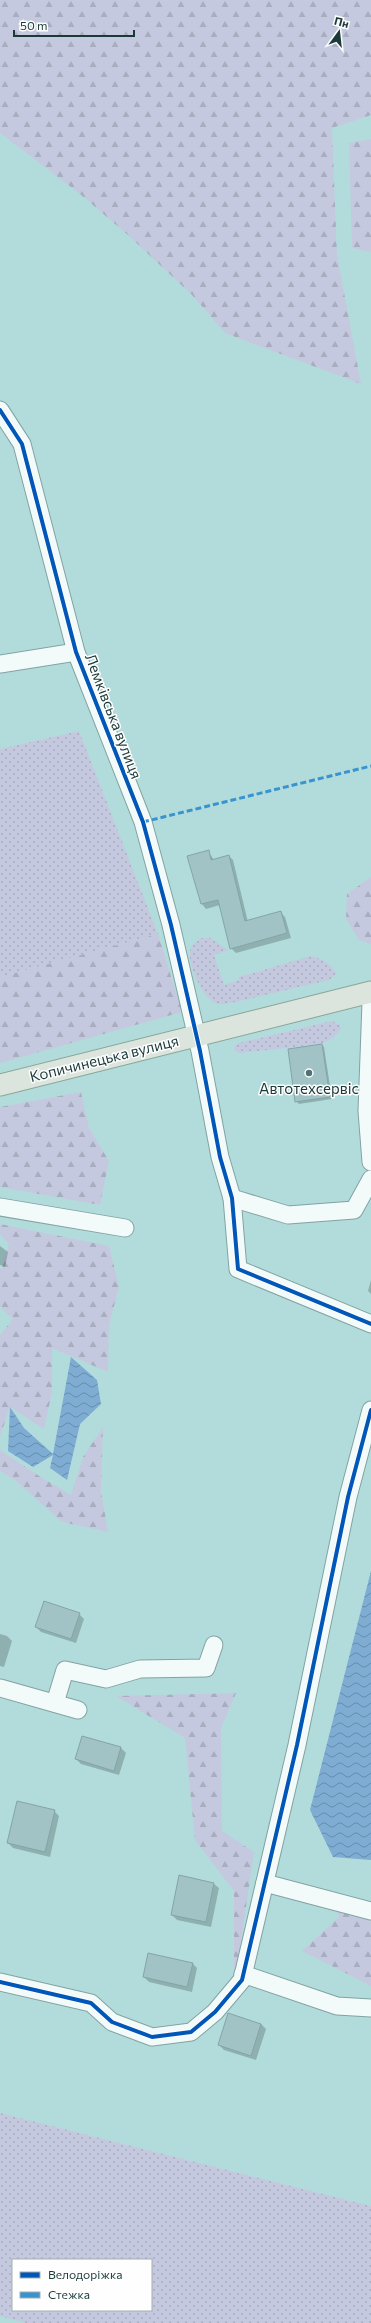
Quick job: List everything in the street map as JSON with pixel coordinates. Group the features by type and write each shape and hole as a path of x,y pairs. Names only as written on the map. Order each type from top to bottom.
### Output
{"main road":[{"name":"Копичинецька вулиця","path":"0,1085 371,992"}],"street":[{"name":"Лемківська вулиця","path":"0,410 22,444 76,652 143,822 171,925 197,1035 220,1158 232,1198 238,1269 371,1324"},
{"path":"0,664 76,652"},
{"path":"371,1002 366,1111 371,1162"},
{"path":"232,1198 288,1215 354,1210 371,1179"},
{"path":"0,1207 124,1228"},
{"path":"0,1982 91,2003 112,2022 152,2037 191,2032 215,2012 242,1980 297,1745 348,1497 371,1410"},
{"path":"55,1702 65,1670 106,1679 140,1669 206,1668 214,1645"},
{"path":"0,1688 55,1702 78,1710"},
{"path":"265,1883 371,1911"},
{"path":"243,1974 337,2006 371,2008"}],"green space":[{"path":"0,0 371,0 371,115 332,128 337,255 361,384 225,333 192,295 128,235 80,194 0,133"},
{"path":"371,139 371,252 352,248 349,143"},
{"path":"79,731 158,934 0,977 0,749"},
{"path":"371,877 371,944 359,940 346,919 347,894"},
{"path":"158,934 182,1012 0,1063 0,977"},
{"path":"202,938 210,938 228,950 214,955 224,985 239,980 239,977 311,956 329,964 336,974 329,980 231,1003 217,1004 205,994 196,978 190,961 192,946"},
{"path":"332,1021 340,1025 341,1029 334,1037 322,1044 240,1053 236,1052 234,1048 236,1044 243,1042"},
{"path":"81,1092 89,1128 109,1161 100,1205 0,1187 0,1107"},
{"path":"0,1224 109,1246 119,1286 109,1326 108,1372 52,1348 52,1392 44,1429 10,1407 0,1436 0,1335 13,1319 0,1307 0,1269 2,1268 9,1244 0,1234"},
{"path":"103,1427 101,1491 108,1532 62,1522 15,1480 0,1471 0,1450 71,1495 83,1457"},
{"path":"236,1693 221,1728 222,1831 254,1852 234,1989 234,1891 195,1840 185,1738 116,1696"},
{"path":"331,1900 371,1911 371,1986 302,1951 339,1917"},
{"path":"0,2113 371,2206 371,2323 26,2323 0,2316"}],"water":[{"path":"71,1357 97,1380 101,1404 80,1424 67,1480 50,1468 53,1455 33,1467 8,1451 10,1407 24,1428 53,1454"},
{"path":"371,1571 371,1860 333,1857 310,1810"}],"building":[{"path":"209,850 211,860 229,855 245,921 281,911 287,933 230,949 218,900 201,904 187,856"},
{"name":"Автотехсервіс","path":"322,1044 330,1097 295,1102 288,1049"},
{"path":"44,1601 80,1613 71,1639 35,1627"},
{"path":"82,1736 121,1747 114,1771 75,1759"},
{"path":"17,1801 55,1810 45,1852 7,1843"},
{"path":"179,1875 214,1883 206,1922 171,1915"},
{"path":"148,1953 193,1963 187,1987 143,1977"},
{"path":"228,2013 261,2024 251,2056 218,2045"}],"marked path":[{"path":"143,822 371,766"}],"cycle path":[{"path":"0,410 22,444 76,652 143,822 171,925 200,1051 220,1157 232,1198 238,1269 371,1324"},
{"path":"0,1982 91,2003 112,2022 152,2037 191,2032 215,2012 242,1980 297,1745 348,1497 371,1410"}],"place":[{"name":"Автотехсервіс","path":"309,1073"}]}
